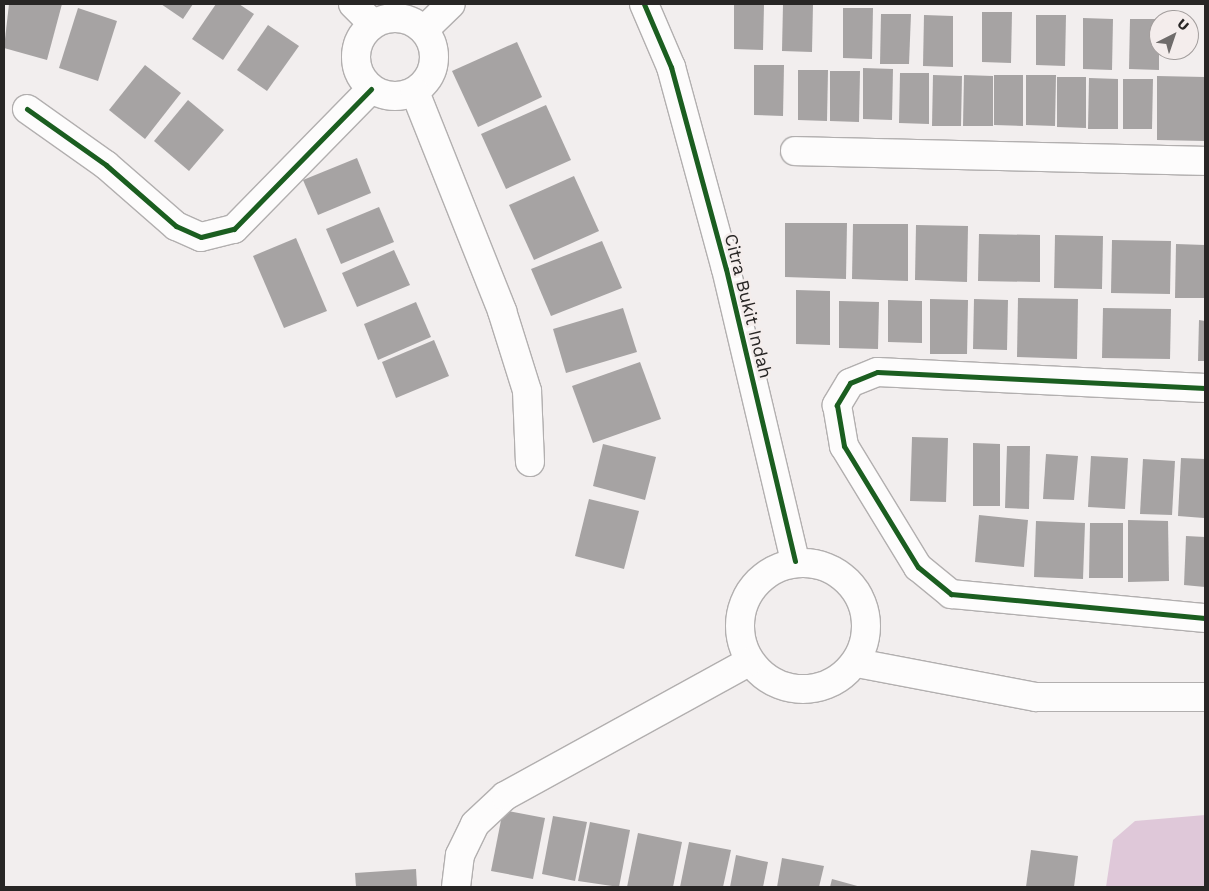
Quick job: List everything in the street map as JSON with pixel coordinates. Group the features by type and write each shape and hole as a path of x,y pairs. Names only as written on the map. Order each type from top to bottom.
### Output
{"street":[{"path":"353,4 373,24"},
{"path":"424,30 451,4"},
{"name":"Citra Bukit Indah","path":"644,4 674,77 726,269 795,561"},
{"path":"400,18 424,30 435,56 426,83 415,92 385,96 371,89 357,68 355,56 361,38 373,24 400,18"},
{"path":"27,109 106,165 176,226 201,237 234,229 371,89"},
{"path":"415,92 502,311 528,391 530,462"},
{"path":"795,151 1205,161"},
{"path":"1205,388 877,372 850,383 837,405 844,446 918,567 951,594 1205,618"},
{"path":"795,561 828,567 854,588 866,619 857,663 840,678 808,690 775,683 749,662 738,620 756,580 795,561"},
{"path":"456,887 460,855 475,824 505,796 749,662"},
{"path":"857,663 1036,696 1205,697"}],"shaded area":[{"path":"1205,815 1205,887 1106,887 1113,840 1135,821"}],"building":[{"path":"9,4 62,4 47,60 4,48"},
{"path":"161,4 193,4 183,19"},
{"path":"216,4 239,4 254,14 223,60 192,39"},
{"path":"734,4 764,4 763,50 734,49"},
{"path":"783,4 813,4 812,52 782,51"},
{"path":"78,8 117,21 98,81 59,68"},
{"path":"843,8 873,8 872,59 843,58"},
{"path":"982,12 1012,12 1011,63 982,62"},
{"path":"881,14 911,14 909,64 880,64"},
{"path":"924,15 953,16 953,67 923,66"},
{"path":"1036,15 1066,15 1065,66 1036,65"},
{"path":"1083,18 1113,19 1112,70 1083,69"},
{"path":"1130,19 1149,19 1149,60 1159,60 1159,70 1129,69"},
{"path":"268,25 299,46 267,91 237,70"},
{"path":"517,42 542,97 478,127 452,71"},
{"path":"145,65 181,93 145,139 109,110"},
{"path":"754,65 784,65 783,116 754,115"},
{"path":"863,68 893,69 892,120 863,119"},
{"path":"798,70 828,70 827,121 798,120"},
{"path":"830,71 860,71 859,122 830,121"},
{"path":"900,73 929,73 929,124 899,123"},
{"path":"933,75 962,76 961,126 932,126"},
{"path":"964,75 993,76 993,126 963,126"},
{"path":"994,75 1023,75 1023,126 994,125"},
{"path":"1026,75 1056,75 1055,126 1026,125"},
{"path":"1157,76 1205,77 1205,141 1157,140"},
{"path":"1057,77 1086,77 1086,128 1057,127"},
{"path":"1089,78 1118,79 1118,129 1088,129"},
{"path":"1123,79 1153,79 1152,129 1123,129"},
{"path":"188,100 224,130 189,171 154,141"},
{"path":"546,105 571,160 506,189 481,134"},
{"path":"357,158 371,193 318,215 303,180"},
{"path":"574,176 599,231 534,260 509,205"},
{"path":"379,207 394,242 341,264 326,229"},
{"path":"785,223 847,223 846,279 785,277"},
{"path":"853,224 908,224 908,281 852,279"},
{"path":"916,225 968,226 967,282 915,280"},
{"path":"979,234 1040,235 1040,282 978,281"},
{"path":"1055,235 1103,236 1102,289 1054,288"},
{"path":"296,238 327,311 284,328 253,256"},
{"path":"1112,240 1171,241 1170,294 1111,293"},
{"path":"602,241 622,288 551,316 531,269"},
{"path":"1176,244 1205,245 1205,298 1175,298"},
{"path":"394,250 410,285 357,307 342,273"},
{"path":"796,290 830,291 830,345 796,344"},
{"path":"1018,298 1078,299 1077,359 1017,357"},
{"path":"930,299 968,300 967,354 930,354"},
{"path":"974,299 1008,300 1007,350 973,349"},
{"path":"888,300 922,301 922,343 888,342"},
{"path":"839,301 879,302 878,349 839,348"},
{"path":"416,302 431,337 378,360 364,324"},
{"path":"623,308 637,352 566,373 553,329"},
{"path":"1103,308 1171,309 1170,359 1102,358"},
{"path":"1199,320 1205,321 1205,361 1198,361"},
{"path":"434,340 449,376 396,398 382,362"},
{"path":"640,362 661,419 593,443 572,386"},
{"path":"912,437 948,438 946,502 910,501"},
{"path":"973,443 1000,444 1000,506 973,506"},
{"path":"603,444 656,457 645,500 593,486"},
{"path":"1007,446 1030,446 1029,509 1005,508"},
{"path":"1046,454 1078,456 1074,500 1043,499"},
{"path":"1091,456 1128,458 1125,509 1088,507"},
{"path":"1181,458 1205,459 1204,518 1178,516"},
{"path":"1143,459 1175,461 1172,515 1140,514"},
{"path":"589,499 639,511 624,569 575,556"},
{"path":"979,515 1028,520 1024,567 975,562"},
{"path":"1128,520 1168,521 1169,581 1128,582"},
{"path":"1036,521 1085,523 1083,579 1034,577"},
{"path":"1090,523 1123,523 1123,578 1089,578"},
{"path":"1186,536 1205,537 1205,587 1184,585"},
{"path":"503,810 545,818 533,879 491,871"},
{"path":"553,816 587,822 575,881 542,874"},
{"path":"590,822 630,830 619,887 578,881"},
{"path":"638,833 682,842 673,887 627,887"},
{"path":"689,842 731,850 723,887 680,887"},
{"path":"1031,850 1078,856 1074,887 1026,887"},
{"path":"736,855 768,862 763,887 730,887"},
{"path":"782,858 824,866 819,887 777,887"},
{"path":"416,869 417,887 356,887 355,873"},
{"path":"832,879 861,887 830,887"}],"cycle path":[{"path":"644,4 671,67 726,269 795,561"},
{"path":"27,109 106,165 176,226 201,237 234,229 371,89"},
{"path":"1205,388 877,372 850,383 837,405 844,446 918,567 951,594 1205,618"}]}
